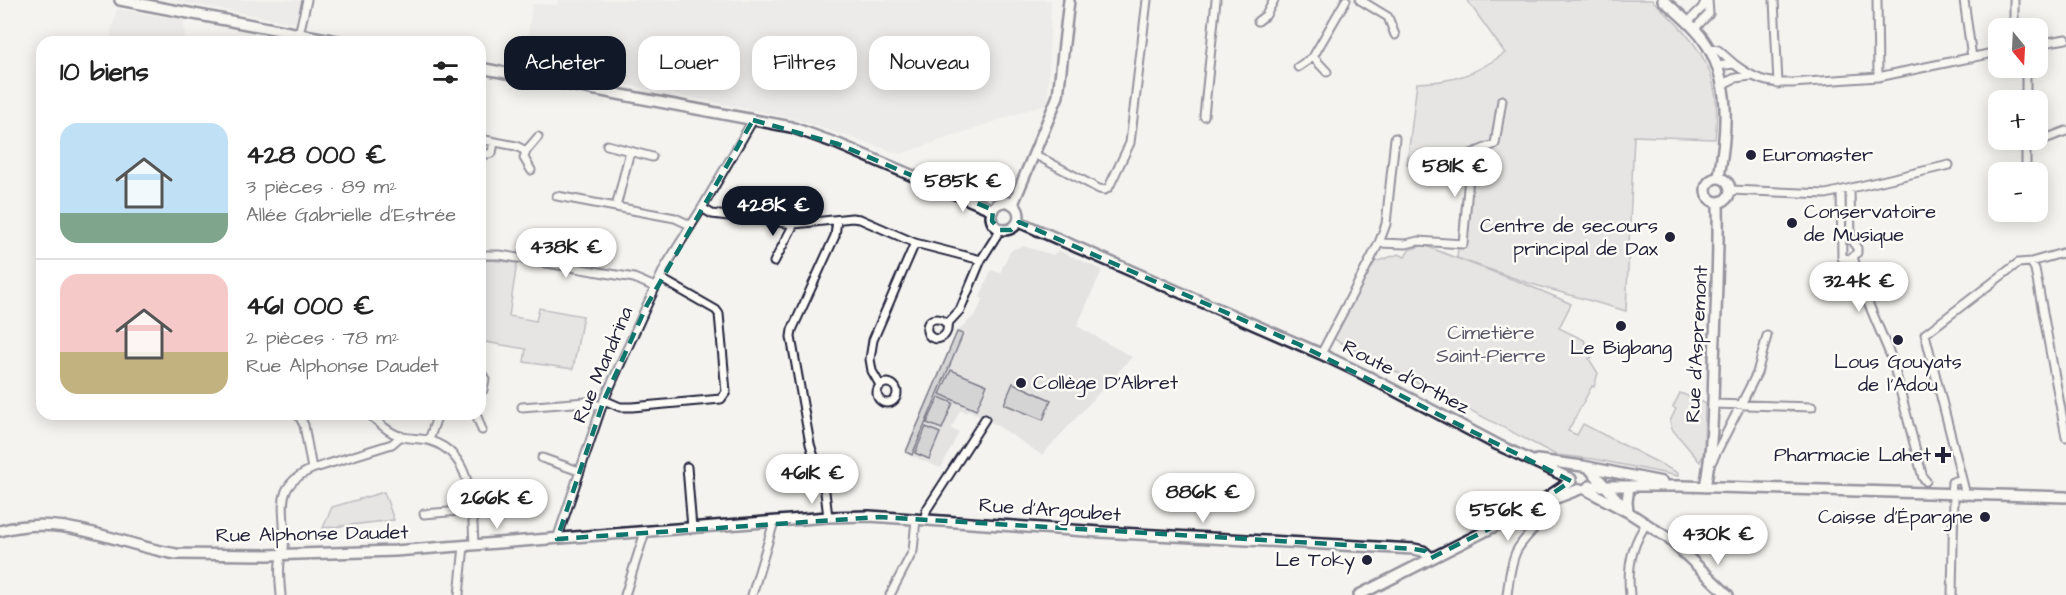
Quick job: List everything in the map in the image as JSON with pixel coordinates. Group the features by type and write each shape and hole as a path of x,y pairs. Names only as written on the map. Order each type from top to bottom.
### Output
{"main road":[{"path":"120,0 156,3 303,36"},
{"path":"1013,204 1058,96 1069,0"},
{"path":"1663,0 1691,25 1709,48 1718,66 1725,105 1719,177"},
{"path":"486,69 811,133 993,210"},
{"path":"1719,177 1727,182 1730,190 1725,199 1718,202 1708,198 1705,188 1709,180 1719,177"},
{"name":"Rue d'Aspremont","path":"1705,487 1709,469 1713,404 1719,241 1718,202"},
{"path":"1001,203 1013,204 1019,212 1019,222 1011,230 1000,230 992,221 993,210 1001,203"},
{"name":"Route d'Orthez","path":"1019,222 1321,354 1571,480"},
{"name":"Route d'Orthez","path":"1528,459 1682,486"},
{"path":"1588,469 1572,471 1571,480 1575,487 1682,486 2066,497"},
{"path":"1588,469 1628,512"},
{"path":"1359,595 1533,507 1585,488 1594,480 1588,469"},
{"path":"1533,507 1571,480"},
{"path":"1628,512 1629,486"},
{"path":"1585,488 1647,523 1668,538 1726,594"},
{"name":"Rue Alphonse Daudet","path":"0,531 28,524 55,525 80,529 176,554 282,555 395,551 828,517 879,517"},
{"name":"Rue d'Argoubet","path":"879,517 1112,533 1414,549 1424,550 1431,558"}],"street":[{"path":"299,34 307,0"},
{"path":"1034,154 1099,189 1105,190 1109,187 1130,143 1147,0"},
{"path":"1204,116 1215,0"},
{"path":"1258,21 1266,15 1274,0"},
{"path":"1298,67 1313,57 1346,0"},
{"path":"1360,0 1388,17 1395,35"},
{"path":"1691,25 1704,21 1709,14 1707,0"},
{"path":"1774,0 1779,84"},
{"path":"1877,0 1878,78"},
{"path":"1964,0 1972,58"},
{"path":"2014,0 2014,18"},
{"path":"2048,42 2066,39"},
{"path":"1709,48 1718,50 1751,76 1779,84 1878,78 1988,54"},
{"path":"1313,57 1327,72"},
{"path":"1718,66 1734,64"},
{"path":"1723,84 1736,78 1751,76"},
{"path":"1379,243 1406,244 1418,241 1463,244 1471,154 1495,144 1502,100"},
{"name":"Rue Mandrina","path":"557,539 603,403 655,287 753,120"},
{"path":"2048,136 2066,131"},
{"path":"531,170 524,158 526,151 538,136"},
{"path":"1321,354 1379,243 1386,224 1395,138"},
{"path":"486,141 516,146 526,151"},
{"path":"486,154 492,153 494,142"},
{"path":"607,145 652,157"},
{"path":"616,207 630,151"},
{"path":"1730,190 1826,194 1949,165"},
{"path":"1841,191 1842,258 1845,260 1857,254 1857,248 1851,240 1850,189"},
{"path":"557,196 675,218 690,225"},
{"path":"702,208 712,213 794,224 861,219 915,243 981,260"},
{"path":"828,517 825,492 810,444 791,337 792,330 835,236 837,220"},
{"path":"774,262 794,224"},
{"path":"947,324 960,310 981,260 1000,230"},
{"path":"880,385 872,371 870,359 873,340 915,243"},
{"path":"1966,495 1925,334 2018,263 2031,262 2066,252"},
{"path":"486,255 500,255 634,278 655,287"},
{"path":"1853,257 1867,300 1892,359 1923,478 1926,481"},
{"path":"2031,262 2035,269 2066,437"},
{"path":"522,407 585,402 632,407 721,399 726,392 719,314 716,310 660,278"},
{"path":"1709,469 1757,373 1767,336"},
{"path":"1713,404 1812,407"},
{"path":"890,595 913,551 920,520 986,419"},
{"path":"301,420 312,468"},
{"path":"376,420 390,432 442,446 453,454 465,473 472,510 469,545 459,595"},
{"path":"429,441 436,420"},
{"path":"478,420 482,430"},
{"path":"280,595 280,558 284,550 282,508 284,493 290,483 300,474 312,468 392,444 401,436"},
{"path":"542,458 579,471"},
{"path":"687,467 692,528"},
{"path":"1952,595 1952,482 1962,479"},
{"path":"1507,595 1516,553 1545,516 1551,500"},
{"path":"424,514 472,510"},
{"path":"752,595 774,522"},
{"path":"1630,595 1629,570 1632,555 1637,540 1647,523"},
{"path":"625,595 645,532"}],"highlighted area":[{"path":"753,120 838,144 993,210 992,221 1000,230 1011,230 1019,222 1298,344 1571,481 1533,507 1431,558 1425,551 1414,549 879,517 557,539 604,400 647,305"}],"shaded area":[{"path":"170,0 302,0 296,23"},
{"path":"558,0 1051,0 1048,103 901,154 791,118 653,90 740,90 740,36 638,36 638,87 626,85 626,36 528,36 532,4 557,5"},
{"path":"117,9 184,20 185,36 111,36"},
{"name":"Collège D'Albret","path":"1023,246 1053,255 1058,250 1102,270 1077,326 1132,357 1042,455 995,424 968,410 967,413 960,410 951,429 959,432 941,468 904,453 957,332 976,314 991,270 1000,273 1009,253"}],"green space":[{"path":"1467,0 1652,0 1683,30 1704,60 1716,95 1715,139 1634,136 1626,311 1528,283 1457,258 1465,170 1407,164 1417,83 1443,81 1464,76 1505,53"},
{"name":"Cimetière Saint-Pierre","path":"1424,245 1571,304 1559,328 1584,340 1592,357 1589,359 1598,373 1594,387 1592,386 1568,431 1577,435 1583,424 1678,473 1678,476 1594,459 1556,455 1332,338 1371,263 1399,254 1405,257 1409,250"},
{"path":"486,260 517,263 509,316 536,321 539,308 583,316 573,369 524,362 526,349 486,342"},
{"path":"957,332 963,334 912,455 906,452"},
{"path":"951,370 987,385 976,410 940,394"},
{"path":"1013,383 1051,400 1043,420 1004,404"},
{"path":"1680,393 1705,403 1704,452 1700,462 1672,429 1670,421 1676,409 1673,407"},
{"path":"939,397 953,403 942,429 927,423"},
{"path":"926,427 940,433 929,459 915,453"},
{"path":"384,492 394,520 323,528 332,507"}],"place":[{"name":"Euromaster","path":"1751,155"},
{"name":"Conservatoire de Musique","path":"1792,223"},
{"name":"Centre de secours principal de Dax","path":"1670,237"},
{"name":"Le Bigbang","path":"1621,326"},
{"name":"Lous Gouyats de l'Adou","path":"1898,340"},
{"name":"Collège D'Albret","path":"1021,383"},
{"name":"Pharmacie Lahet","path":"1943,455"},
{"name":"Caisse d'Épargne","path":"1985,517"},
{"name":"Le Toky","path":"1367,560"}]}
